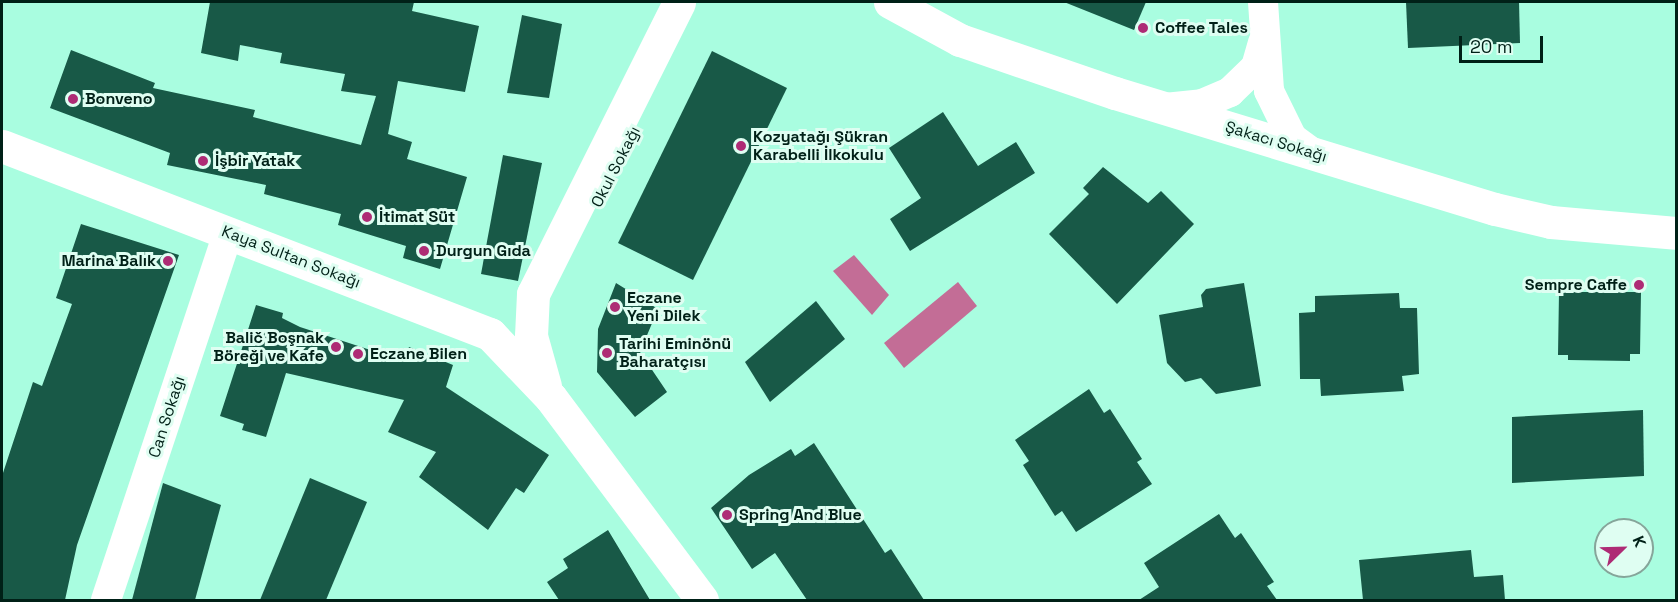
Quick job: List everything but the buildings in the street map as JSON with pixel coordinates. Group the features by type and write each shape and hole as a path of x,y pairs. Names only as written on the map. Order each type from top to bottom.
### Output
{"street":[{"name":"Okul Sokağı","path":"531,330 537,284 679,2"},
{"name":"Okul Sokağı","path":"531,330 699,2"},
{"name":"Şakacı Sokağı","path":"890,2 960,40 1165,108 1534,219 1677,233"},
{"path":"1263,2 1263,43 1277,111 1292,138 1313,153"},
{"path":"1165,108 1202,104 1230,92 1256,67 1263,43"},
{"name":"Kaya Sultan Sokağı","path":"2,146 487,332 555,404 702,600"},
{"name":"Can Sokağı","path":"106,600 228,233"},
{"path":"487,332 517,337 531,330"},
{"name":"Kaya Sultan Sokağı","path":"531,330 536,362 555,404"}],"shaded area":[{"path":"854,255 889,295 872,315 833,271"},
{"path":"958,282 977,306 904,368 884,343"}],"place":[{"name":"Coffee Tales","path":"1143,28"},
{"name":"Bonveno","path":"73,99"},
{"name":"Kozyatağı Şükran Karabelli İlkokulu","path":"741,146"},
{"name":"İşbir Yatak","path":"203,161"},
{"name":"İtimat Süt","path":"367,217"},
{"name":"Durgun Gıda","path":"424,251"},
{"name":"Marina Balık","path":"168,261"},
{"name":"Sempre Caffe","path":"1639,285"},
{"name":"Eczane Yeni Dilek","path":"615,307"},
{"name":"Balič Boşnak Böreği ve Kafe","path":"336,347"},
{"name":"Tarihi Eminönü Baharatçısı","path":"607,353"},
{"name":"Eczane Bilen","path":"358,354"},
{"name":"Spring And Blue","path":"727,515"}]}
